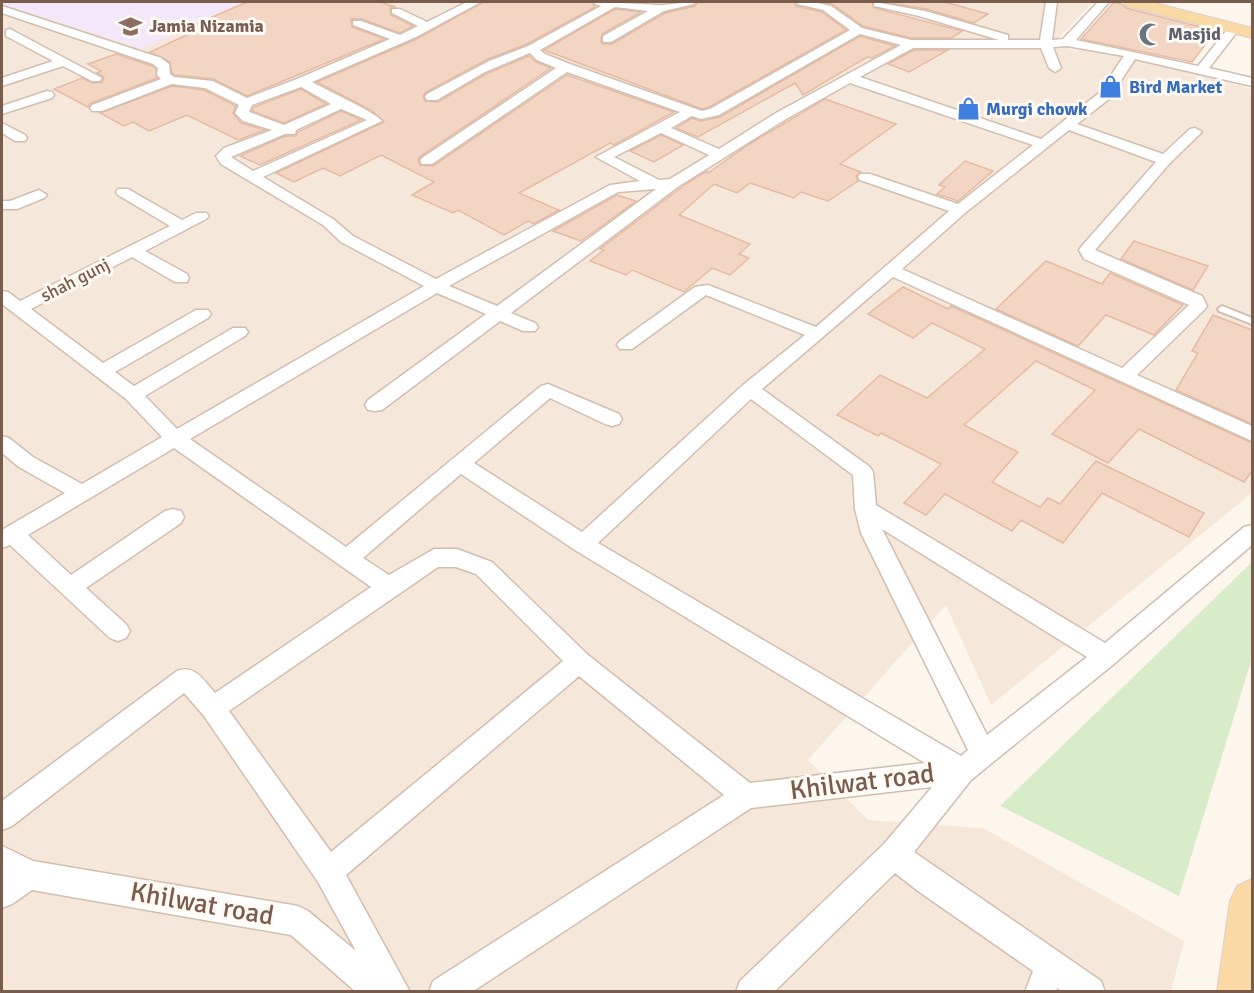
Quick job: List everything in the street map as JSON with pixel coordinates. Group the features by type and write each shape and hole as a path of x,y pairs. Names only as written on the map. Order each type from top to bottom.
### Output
{"main road":[{"path":"1133,2 1248,32"},
{"path":"1240,992 1252,901"}],"street":[{"path":"447,2 470,4"},
{"path":"592,2 660,9"},
{"path":"607,39 660,9 690,2"},
{"path":"801,2 829,5 858,30 911,44 1067,42 1132,54 1252,82"},
{"path":"1051,2 1046,44 1055,68"},
{"path":"1067,42 1104,2"},
{"path":"2,9 157,61 165,67 163,75 171,80 208,84 246,103 302,82 400,39 470,4"},
{"path":"432,97 470,74 515,53 532,49 612,4"},
{"path":"878,4 921,13 1024,44"},
{"path":"396,11 426,27"},
{"path":"6,35 40,22"},
{"path":"357,23 400,39"},
{"path":"532,49 541,57 566,67 701,115 714,112 858,30"},
{"path":"1201,70 1248,32"},
{"path":"6,35 32,45 96,78"},
{"path":"375,405 497,313 718,154 781,116 911,44"},
{"path":"583,544 750,389 960,210 1104,96 1132,54"},
{"path":"2,82 64,61"},
{"path":"427,161 519,99 536,84 566,67"},
{"path":"849,78 1042,144"},
{"path":"97,108 171,80"},
{"path":"254,176 375,121 372,117 341,104 302,82"},
{"path":"2,110 47,95"},
{"path":"246,103 242,113 248,118 286,129 320,146"},
{"path":"341,104 223,156 226,161 328,222 347,239 436,286 529,327"},
{"path":"656,184 603,157 691,112"},
{"path":"1067,125 1165,159"},
{"path":"2,127 20,138"},
{"path":"661,128 718,154"},
{"path":"1124,377 1198,306 1198,303 1196,300 1090,256 1087,250 1165,159 1195,132"},
{"path":"865,177 960,210"},
{"path":"118,631 7,537 436,286 615,188 675,183"},
{"path":"123,192 181,226"},
{"path":"2,205 12,206 39,195"},
{"name":"shah gunj","path":"18,309 201,216"},
{"name":"shah gunj","path":"133,250 181,278"},
{"path":"890,270 1252,434"},
{"path":"626,345 701,291 708,290 818,333"},
{"path":"2,296 133,395 174,438 388,587"},
{"path":"100,372 202,314"},
{"path":"133,395 239,332"},
{"path":"750,389 863,472 866,509 872,533 972,762"},
{"path":"347,559 548,390 612,419"},
{"path":"2,443 26,462 82,493"},
{"path":"461,464 583,544 972,762"},
{"path":"866,509 1106,656"},
{"path":"69,588 173,517"},
{"path":"752,992 894,854 972,762 1106,656 1252,533"},
{"path":"213,708 388,587 434,558 457,558 471,561 484,568 579,662 746,796"},
{"path":"328,872 579,662"},
{"path":"2,817 186,678 213,708 328,872 395,992"},
{"name":"Khilwat road","path":"444,992 746,796 972,762"},
{"path":"894,854 1046,979 1090,992"},
{"name":"Khilwat road","path":"2,860 29,875 298,921 380,992"},
{"path":"2,894 29,875"}],"lane":[{"path":"1222,309 1252,321"}],"shaded area":[{"path":"2,2 1093,2 1058,39 1071,50 1097,51 1151,62 1252,89 1252,493 991,705 946,605 808,760 868,820 983,828 1184,941 1171,991 2,992"},
{"name":"Jamia Nizamia","path":"2,2 243,2 142,49 2,4"}],"green space":[{"path":"1252,562 1252,658 1179,896 1000,806"}],"building":[{"path":"247,2 380,2 396,7 390,7 391,15 413,26 400,33 362,19 351,19 352,27 384,39 247,96 213,79 175,75 172,73 170,62 150,52 204,27 196,24"},
{"path":"483,2 592,2 595,7 527,44 488,59 426,92 423,96 425,101 438,102 486,74 529,56 536,62 551,68 421,156 418,160 420,165 433,166 567,75 674,112 614,145 610,143 519,193 559,210 534,224 528,221 504,235 458,210 453,213 412,195 434,182 381,155 340,176 323,168 294,182 276,173 384,122 371,110 317,82 417,39"},
{"path":"698,2 794,2 796,6 822,12 846,30 702,109 544,50 615,9 641,12 602,34 603,44 612,44 665,13 695,6"},
{"path":"821,2 872,2 874,8 962,31 952,38 911,38 863,26 832,4"},
{"path":"884,2 945,2 988,14 974,23 926,9"},
{"name":"Masjid","path":"1114,2 1126,8 1216,31 1192,62 1081,39"},
{"path":"860,36 895,46 872,58 867,57 803,95 795,83 698,137 676,128 692,118 701,121 720,117"},
{"path":"914,50 948,50 909,72 888,64"},
{"path":"116,54 152,66 156,69 157,78 91,103 88,107 54,89 82,78 92,83 102,82 104,77 97,73 101,71 88,64"},
{"path":"172,86 204,90 236,106 233,113 241,123 265,130 238,140 187,115 149,131 133,122 124,126 100,113"},
{"path":"301,89 326,104 284,123 252,111 254,107"},
{"path":"825,99 896,124 840,164 861,172 856,176 858,181 828,201 801,192 794,198 750,183 737,193 714,184 679,215 750,244 739,254 749,258 730,275 712,268 684,292 632,270 626,275 590,261 604,250 600,249 686,184 707,171 708,173 748,145"},
{"path":"341,111 361,120 260,165 240,156 285,136 296,136 298,132"},
{"path":"661,135 683,145 654,162 630,151"},
{"path":"965,161 993,171 958,201 937,194 945,187 939,185"},
{"path":"617,195 636,201 581,241 553,231"},
{"path":"1134,241 1208,266 1193,290 1121,259"},
{"path":"1046,261 1102,284 1110,273 1183,305 1154,335 1106,315 1078,346 996,309"},
{"path":"903,287 948,309 951,306 1252,443 1252,471 1244,482 1139,429 1108,463 1052,434 1095,390 1036,361 964,425 1018,452 992,482 1040,507 1048,498 1060,504 1096,461 1204,513 1189,537 1102,493 1063,543 1021,520 1012,531 945,494 926,515 904,503 941,464 881,433 878,436 837,415 880,375 927,398 985,349 932,323 913,338 868,314"},
{"path":"1213,315 1252,330 1252,424 1176,390 1198,353 1192,351"}],"place":[{"name":"Jamia Nizamia","path":"131,26"},
{"name":"Masjid","path":"1150,34"},
{"name":"Bird Market","path":"1111,87"},
{"name":"Murgi chowk","path":"968,109"}]}
